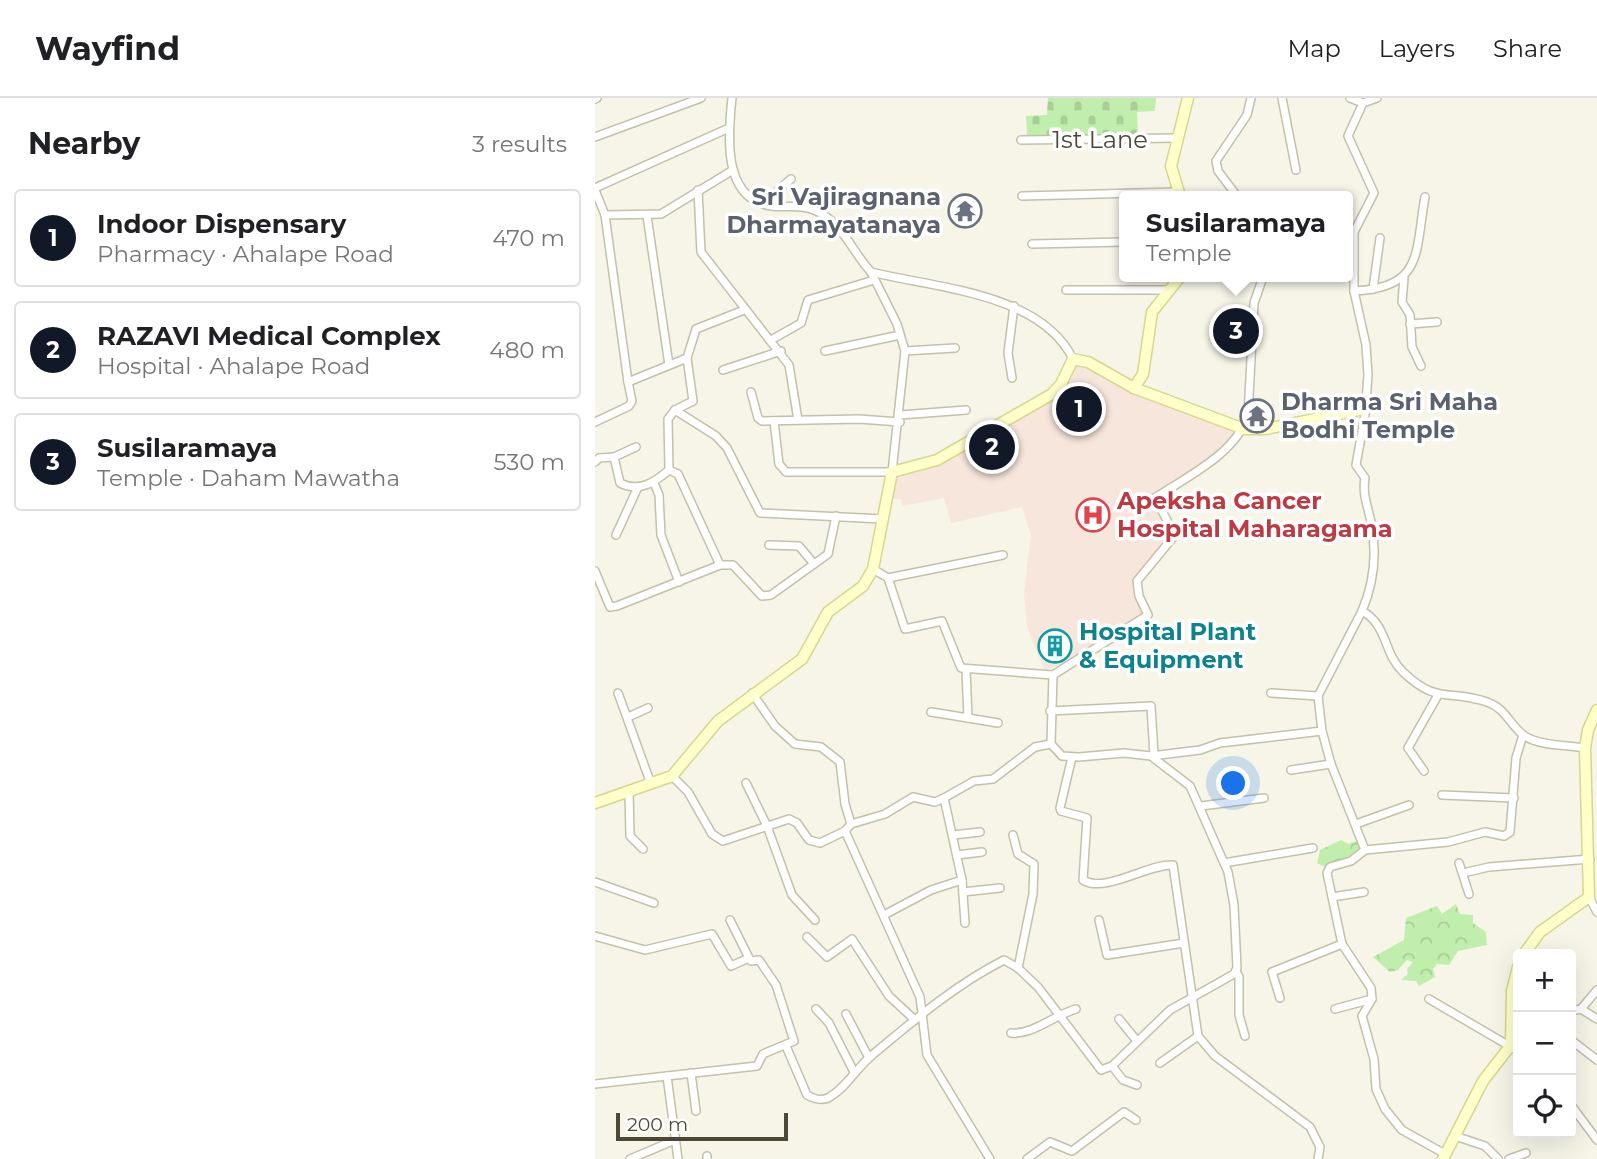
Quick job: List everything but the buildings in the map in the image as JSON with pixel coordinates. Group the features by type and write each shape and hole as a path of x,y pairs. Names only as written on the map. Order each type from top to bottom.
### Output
{"street":[{"path":"595,137 701,98"},
{"path":"595,803 672,776 701,739 752,693 802,659 828,612 863,586 873,569 892,472 900,418 905,351 900,335 873,276 839,228 815,210 772,206 752,201 743,194 733,170 729,128 731,98"},
{"path":"1178,191 1171,166 1188,98"},
{"path":"1233,191 1218,171 1216,162 1247,115 1251,98"},
{"path":"1282,98 1296,170"},
{"path":"1350,98 1363,103 1377,98"},
{"path":"1363,103 1348,136 1374,193 1354,232 1354,290 1366,345 1368,375 1356,465 1365,478 1363,490 1374,548 1372,588 1318,696 1322,731 1331,764 1365,850"},
{"path":"595,422 629,406 632,401 605,215 595,189 729,128"},
{"name":"1st Lane","path":"1021,140 1178,138"},
{"path":"605,215 661,214 733,170"},
{"path":"772,206 777,191 791,179"},
{"path":"698,190 701,252 744,310 781,351 793,379 798,420"},
{"path":"1022,196 1119,195"},
{"path":"1422,366 1412,347 1410,315 1402,302 1404,278 1416,259 1425,197"},
{"path":"647,216 669,365"},
{"path":"1373,289 1380,238"},
{"path":"1032,244 1119,242"},
{"path":"771,340 801,323 808,300 873,276 1014,306 1055,334 1067,346 1073,359"},
{"path":"1354,290 1373,289 1404,278"},
{"path":"1134,388 1143,374 1152,312 1176,282"},
{"path":"873,569 888,578 905,629 942,621 961,668 1053,676 1148,615 1139,596 1137,581 1175,535 1155,498 1215,458 1244,429 1248,415 1254,303 1261,282"},
{"path":"1066,290 1169,290"},
{"path":"1012,378 1008,353 1014,306"},
{"path":"669,470 668,419 675,410 693,401 687,358 696,329 744,310"},
{"path":"1410,324 1437,322"},
{"path":"825,351 900,335"},
{"path":"905,351 955,348"},
{"path":"723,370 781,351"},
{"path":"628,382 687,358"},
{"path":"1073,359 1088,362 1134,388 1244,429 1266,429 1364,409"},
{"path":"774,421 779,464 786,472 892,472 937,460 1052,394 1061,384 1073,359"},
{"path":"751,392 758,418 762,421 900,418 966,410"},
{"path":"675,410 716,436 727,448 760,513 882,519"},
{"path":"595,462 599,458 614,457 636,447"},
{"path":"614,457 620,482 628,487 654,483 669,470"},
{"path":"669,470 678,474 720,565"},
{"path":"654,483 659,495 661,535 679,582"},
{"path":"616,535 638,487"},
{"path":"595,571 610,607 720,565 733,565 766,597 828,554 836,516"},
{"path":"769,545 799,546 814,564"},
{"path":"888,578 1003,555"},
{"path":"1362,611 1373,616 1383,631 1390,654 1399,668 1419,687 1438,695 1469,697 1490,703 1506,713 1523,735 1585,748"},
{"path":"966,668 968,718"},
{"path":"1053,676 1051,744 1056,752 1072,757 1124,753 1153,755 1200,750 1220,743 1322,731"},
{"path":"618,693 651,784"},
{"path":"752,693 775,726 795,744 821,747 840,762 845,804 852,824"},
{"path":"1271,693 1318,696"},
{"path":"1424,771 1408,748 1438,695"},
{"path":"1051,711 1151,706 1153,755 1190,786 1224,863 1233,893 1239,1015 1245,1036"},
{"path":"628,717 648,708"},
{"path":"1597,710 1588,730 1585,748 1593,821 1589,897 1597,912"},
{"path":"931,712 998,723"},
{"path":"1513,1049 1483,1081 1444,1156 1402,1130 1385,1109 1376,1089 1374,1059 1362,1016 1373,999 1371,988 1342,944 1327,873 1330,867 1350,861 1365,850 1448,842 1485,832 1504,836 1510,832 1517,758 1523,735"},
{"path":"672,776 688,792 718,840 739,837 789,819 797,823 809,840 820,843 845,831 852,824 884,814 913,797 935,802 974,781 993,779 1035,747 1051,744"},
{"path":"1072,757 1060,808 1061,811 1087,818 1083,880 1090,883 1114,880 1171,864 1175,872 1198,1036 1215,1056 1310,1127 1319,1147 1318,1159"},
{"path":"1291,770 1331,764"},
{"path":"746,783 767,826 792,895 815,920"},
{"path":"629,791 630,836 643,849"},
{"path":"1442,795 1514,798"},
{"path":"944,798 962,880 965,923"},
{"path":"1201,806 1264,798"},
{"path":"1356,824 1409,806"},
{"path":"845,831 920,997 918,1017 927,1055 990,1159"},
{"path":"953,835 980,832"},
{"path":"1013,835 1018,854 1034,864 1033,894 1018,968"},
{"path":"1224,863 1313,848"},
{"path":"957,855 982,852"},
{"path":"1462,873 1489,867 1590,859"},
{"path":"1459,863 1469,894"},
{"path":"884,915 931,890 962,880"},
{"path":"595,882 654,903"},
{"path":"963,892 1000,888"},
{"path":"1332,897 1364,892"},
{"path":"1528,949 1540,932 1589,897"},
{"path":"595,1084 757,1066 763,1054 794,1041 776,985 759,960 751,961 730,920"},
{"path":"1099,920 1107,955 1184,943"},
{"path":"595,936 645,950 712,934 731,966 749,958"},
{"path":"807,937 827,957 852,939 889,996 918,1017"},
{"path":"1280,999 1272,972 1342,944"},
{"path":"786,1046 807,1095 816,1100 827,1098 918,1017 963,984 1004,960 1018,968 1038,987 1097,1068 1112,1066 1170,1010 1236,971"},
{"path":"1513,987 1513,1020"},
{"path":"1576,1010 1581,1009 1597,990"},
{"path":"1335,1009 1373,999"},
{"path":"1429,999 1480,1031 1513,1048"},
{"path":"816,1009 829,1023 847,1065 854,1072"},
{"path":"1011,1033 1025,1033 1057,1014 1076,1009"},
{"path":"1581,1009 1597,1019"},
{"path":"846,1014 869,1058"},
{"path":"1119,1019 1137,1041"},
{"path":"1160,1063 1198,1036"},
{"path":"1576,1045 1597,1060"},
{"path":"1112,1066 1123,1080 1137,1085"},
{"path":"691,1073 696,1111"},
{"path":"667,1076 678,1159"},
{"path":"1027,1159 1051,1142 1072,1150 1125,1112 1136,1120"},
{"path":"1576,1112 1597,1140"},
{"path":"1455,1136 1485,1146 1498,1159"},
{"path":"630,1159 675,1140"},
{"path":"1509,1159 1526,1153"}],"shaded area":[{"name":"Apeksha Cancer Hospital Maharagama","path":"1076,361 1237,433 1203,465 1153,498 1171,535 1133,581 1144,615 1076,657 1045,671 1027,627 1024,593 1031,535 1022,507 951,523 944,498 902,506 901,499 888,499 894,473 939,461 1064,388"}],"green space":[{"path":"1048,98 1156,98 1155,111 1137,112 1138,136 1027,136 1026,116 1047,115"},
{"path":"1341,840 1348,844 1359,840 1361,849 1349,860 1327,868 1317,863 1320,850"},
{"path":"1456,904 1460,914 1473,915 1473,923 1486,932 1487,945 1458,951 1449,965 1437,964 1433,969 1435,977 1419,986 1416,981 1401,980 1408,974 1407,969 1413,962 1407,960 1398,970 1390,972 1373,957 1404,940 1406,918 1437,906 1442,914"}],"place":[{"name":"Sri Vajiragnana Dharmayatanaya","path":"965,211"},
{"name":"Susilaramaya","path":"1236,331"},
{"name":"Indoor Dispensary","path":"1079,409"},
{"name":"Dharma Sri Maha Bodhi Temple","path":"1257,416"},
{"name":"RAZAVI Medical Complex","path":"992,447"},
{"name":"Apeksha Cancer Hospital Maharagama","path":"1093,515"},
{"name":"Hospital Plant & Equipment","path":"1055,646"}]}
